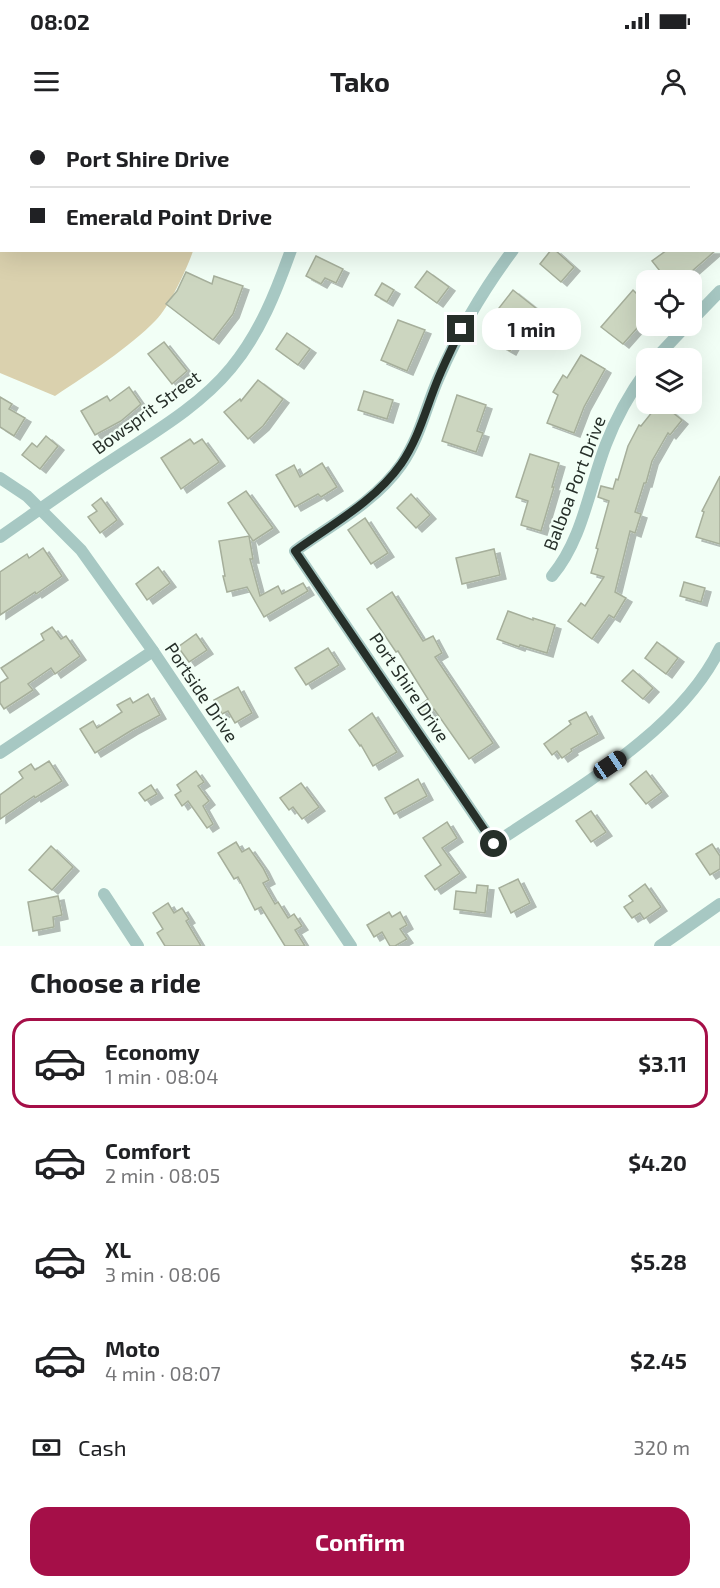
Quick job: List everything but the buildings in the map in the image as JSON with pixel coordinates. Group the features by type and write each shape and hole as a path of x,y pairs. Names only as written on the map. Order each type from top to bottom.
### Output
{"street":[{"name":"Bowsprit Street","path":"0,537 188,408 218,382 232,367 262,323 290,252"},
{"name":"Port Shire Drive","path":"512,252 489,282 461,329 438,379 417,435 401,465 385,484 366,500 295,551 494,844 630,752 657,729 701,680 720,648"},
{"path":"702,310 720,291"},
{"path":"665,348 677,336"},
{"name":"Balboa Port Drive","path":"552,576 564,562 573,545 606,443 636,387"},
{"name":"Portside Drive","path":"0,478 27,496 81,550 153,651 351,946"},
{"path":"0,753 153,651"},
{"path":"104,894 138,946"},
{"path":"660,946 720,904"}],"shaded area":[{"path":"0,252 193,252 177,287 156,320 121,351 55,396 0,373"}],"route":[{"path":"461,329 438,379 417,435 401,465 391,478 366,500 295,551 494,844"}]}
